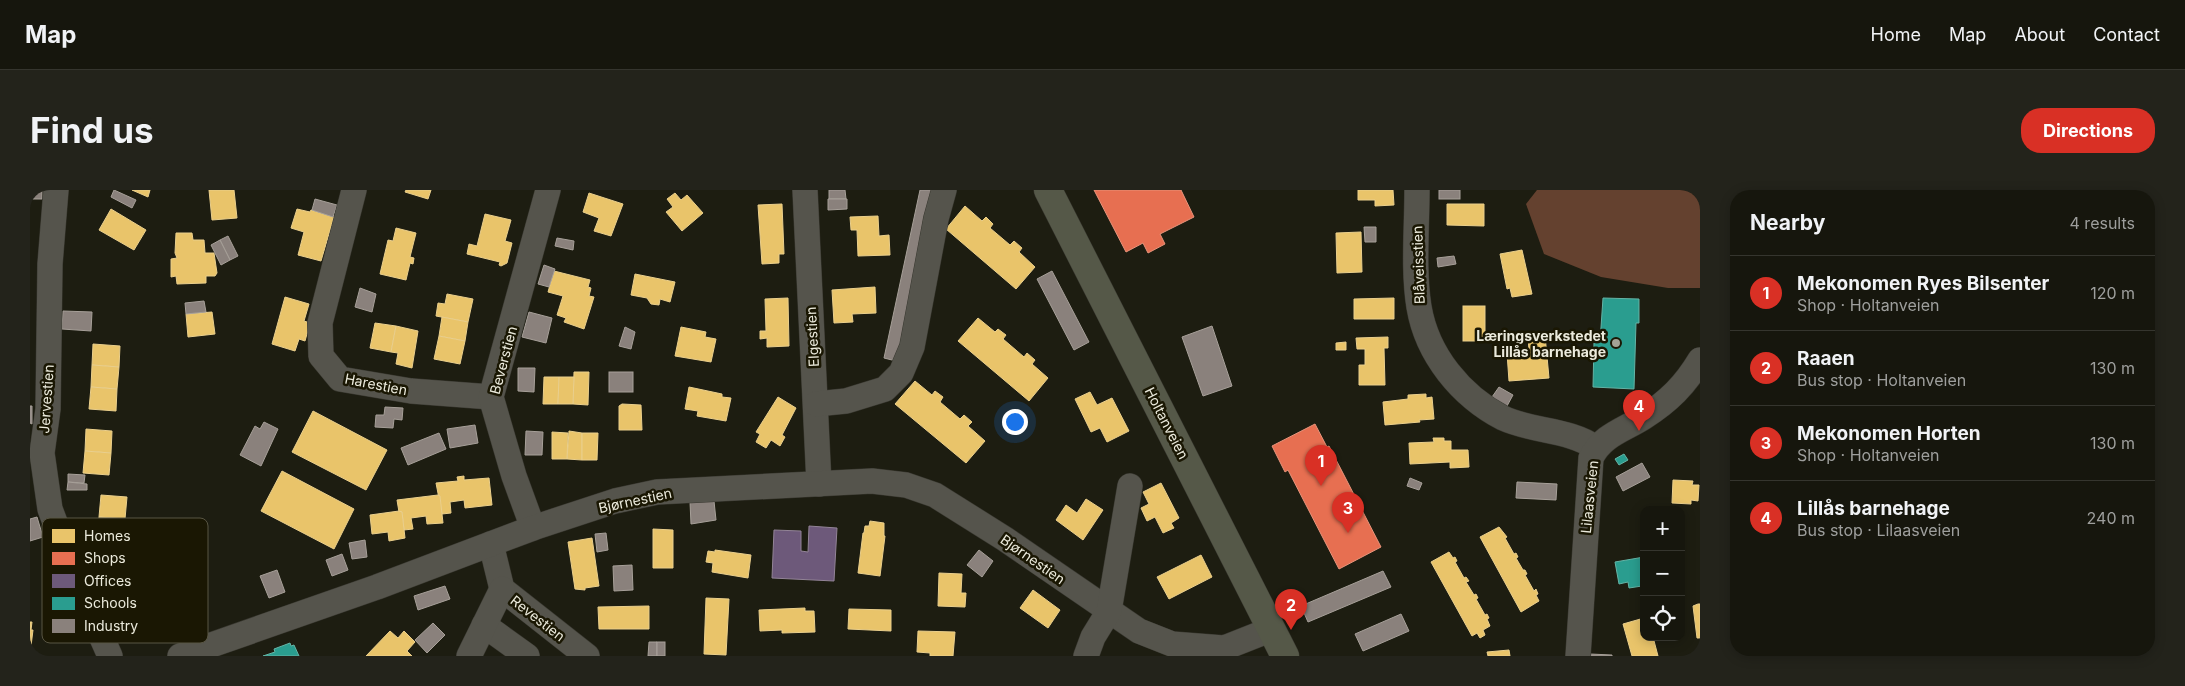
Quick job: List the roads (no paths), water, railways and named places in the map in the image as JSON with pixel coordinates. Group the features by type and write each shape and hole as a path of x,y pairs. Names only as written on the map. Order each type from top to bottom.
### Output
{"main road":[{"name":"Holtanveien","path":"1048,190 1285,656"}],"street":[{"name":"Jervestien","path":"54,518 50,508 42,453 48,408 50,264 56,190"},
{"name":"Harestien","path":"354,190 320,323 321,356 340,379 411,391 491,396"},
{"name":"Beverstien","path":"533,528 514,476 491,396 548,190"},
{"name":"Elgestien","path":"805,190 819,484"},
{"path":"816,404 846,401 885,389 901,373 912,347 936,219 944,190"},
{"name":"Blåveisstien","path":"1417,190 1417,291 1419,309 1436,355 1450,375 1480,403 1504,418 1534,429 1570,435 1585,440 1596,448"},
{"name":"Lilaasveien","path":"1578,656 1591,458 1596,448 1606,438 1643,418 1678,392 1700,360"},
{"name":"Bjørnestien","path":"180,656 368,591 533,528 615,501 657,492 872,481 906,485 935,495 1005,539 1139,631 1172,644 1224,648 1272,629"},
{"path":"1086,656 1093,637 1109,611 1130,486"},
{"name":"Revestien","path":"491,544 502,590 586,656"},
{"path":"469,656 502,590"},
{"path":"484,625 527,656"},
{"name":"Jervestien","path":"104,643 110,656"}],"place":[{"name":"Læringsverkstedet Lillås barnehage","path":"1616,343"},
{"name":"Lillås barnehage","path":"1639,431"},
{"name":"Mekonomen Ryes Bilsenter","path":"1321,486"},
{"name":"Mekonomen Horten","path":"1348,533"},
{"name":"Raaen","path":"1291,630"}]}
